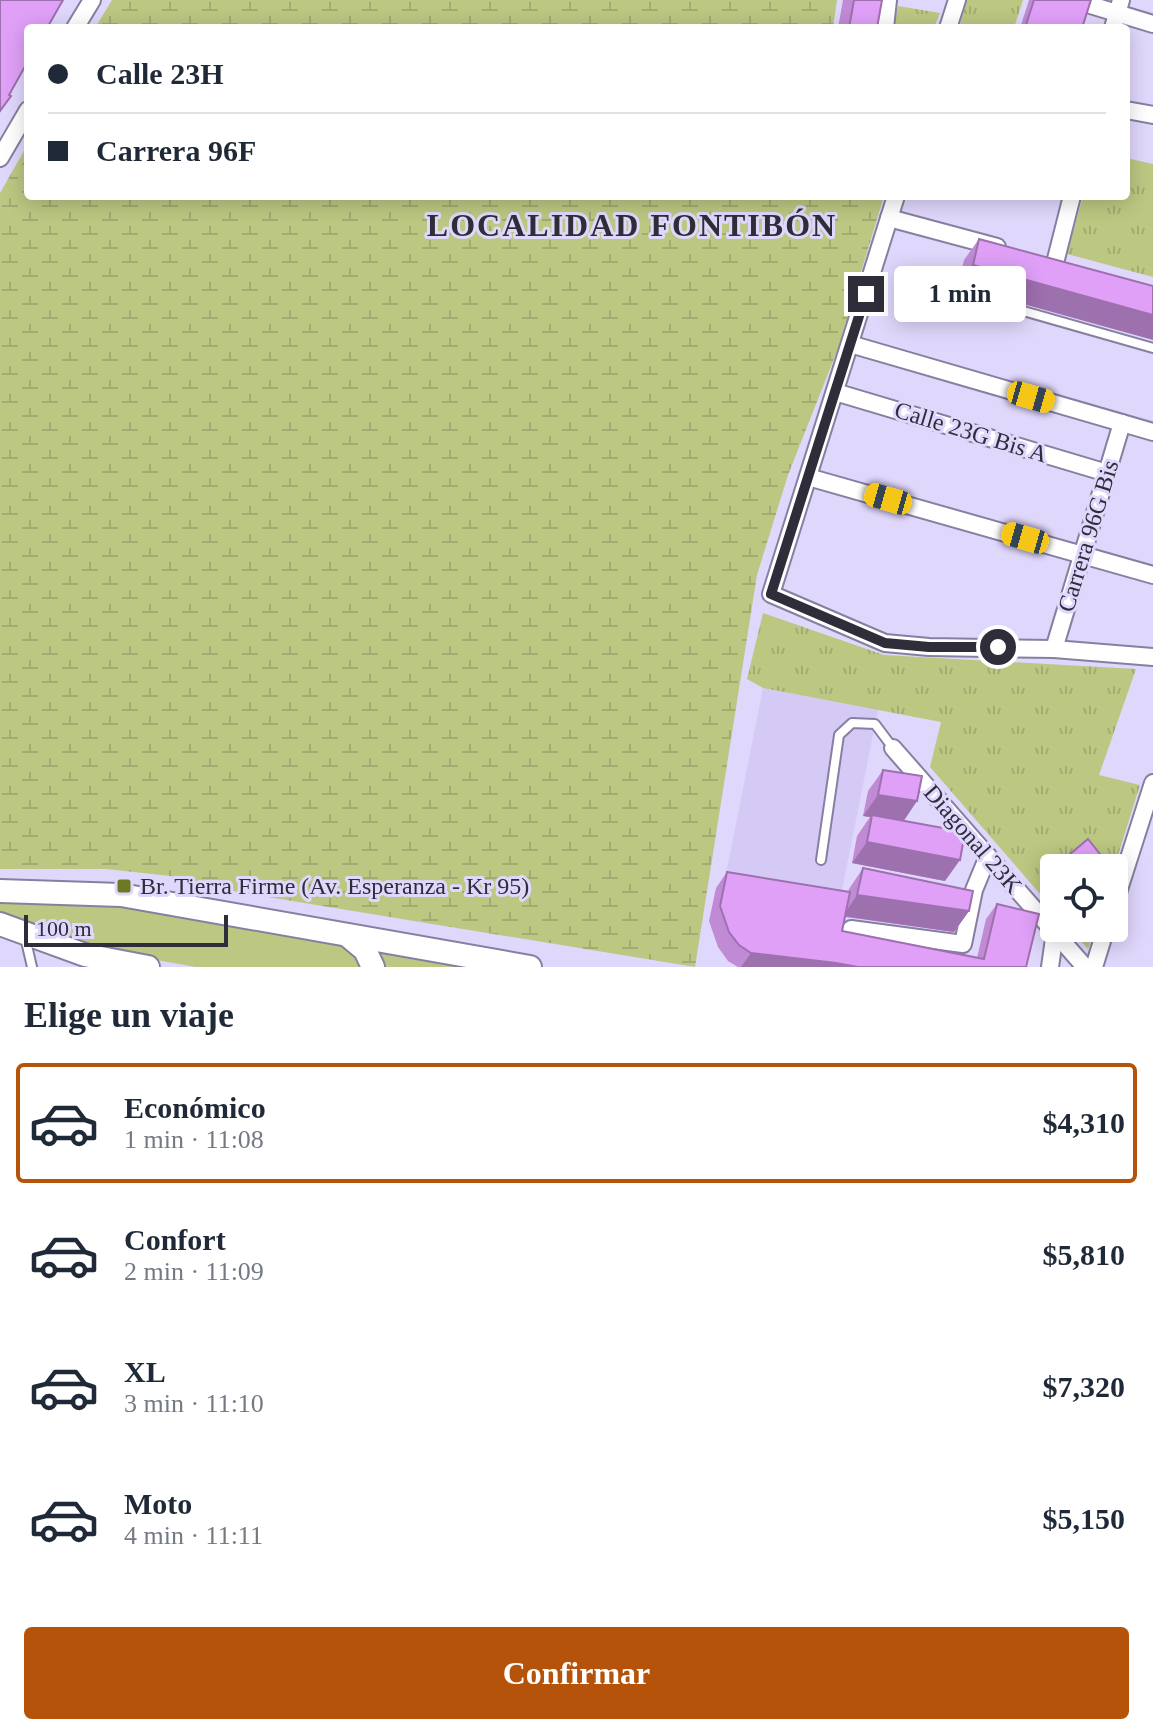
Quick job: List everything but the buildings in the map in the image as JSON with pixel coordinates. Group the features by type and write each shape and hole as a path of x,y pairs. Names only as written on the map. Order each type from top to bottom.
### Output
{"main road":[{"path":"0,891 121,895 530,967"},
{"path":"0,924 98,964 148,967"},
{"path":"344,934 365,950 373,967"}],"street":[{"path":"77,24 92,0"},
{"path":"885,24 888,0"},
{"path":"949,24 957,0"},
{"path":"1074,0 1153,24"},
{"path":"1130,111 1153,115"},
{"path":"0,158 24,117"},
{"path":"895,200 771,594 885,643 929,647 1054,649 1153,657"},
{"path":"1055,263 1068,200"},
{"path":"889,218 1010,251"},
{"path":"850,344 1153,432"},
{"name":"Calle 23G Bis A","path":"835,392 1107,473"},
{"name":"Carrera 96G Bis","path":"1054,649 1122,423"},
{"path":"808,477 1153,575"},
{"name":"Diagonal 23K","path":"893,748 1040,915"},
{"path":"1128,861 1153,783"},
{"path":"851,929 963,944 974,890 988,856"},
{"path":"1050,967 1054,942"},
{"name":"Diagonal 23K","path":"1064,942 1085,967"},
{"path":"1094,967 1102,942"}],"lane":[{"path":"960,293 1153,348"},
{"path":"821,860 839,735 852,723 875,724 893,748"},
{"path":"22,933 32,967"}],"shaded area":[{"path":"763,688 878,710 841,895 726,874"}],"green space":[{"path":"112,0 837,0 834,24 97,24"},
{"path":"967,0 1023,0 1015,24 960,24"},
{"path":"898,6 940,13 936,24 895,24"},
{"path":"24,151 24,200 883,200 837,351 788,475 757,575 695,967 238,892 170,876 106,869 0,869 0,193"},
{"path":"1130,159 1153,164 1153,277 1067,254 1082,200 1130,200"},
{"path":"763,613 884,655 1136,669 1099,775 1140,785 1118,854 1040,854 1040,894 930,767 941,722 763,688 747,679"},
{"path":"0,900 97,902 287,934 345,947 358,954 364,967 196,967 105,951 0,913"},
{"path":"376,947 486,967 383,967"}],"place":[{"name":"Br. Tierra Firme (Av. Esperanza - Kr 95)","path":"124,886"}],"district":[{"name":"LOCALIDAD FONTIBÓN","path":"632,225"}],"route":[{"path":"866,294 771,594 852,632 885,643 929,647 998,647"}]}
